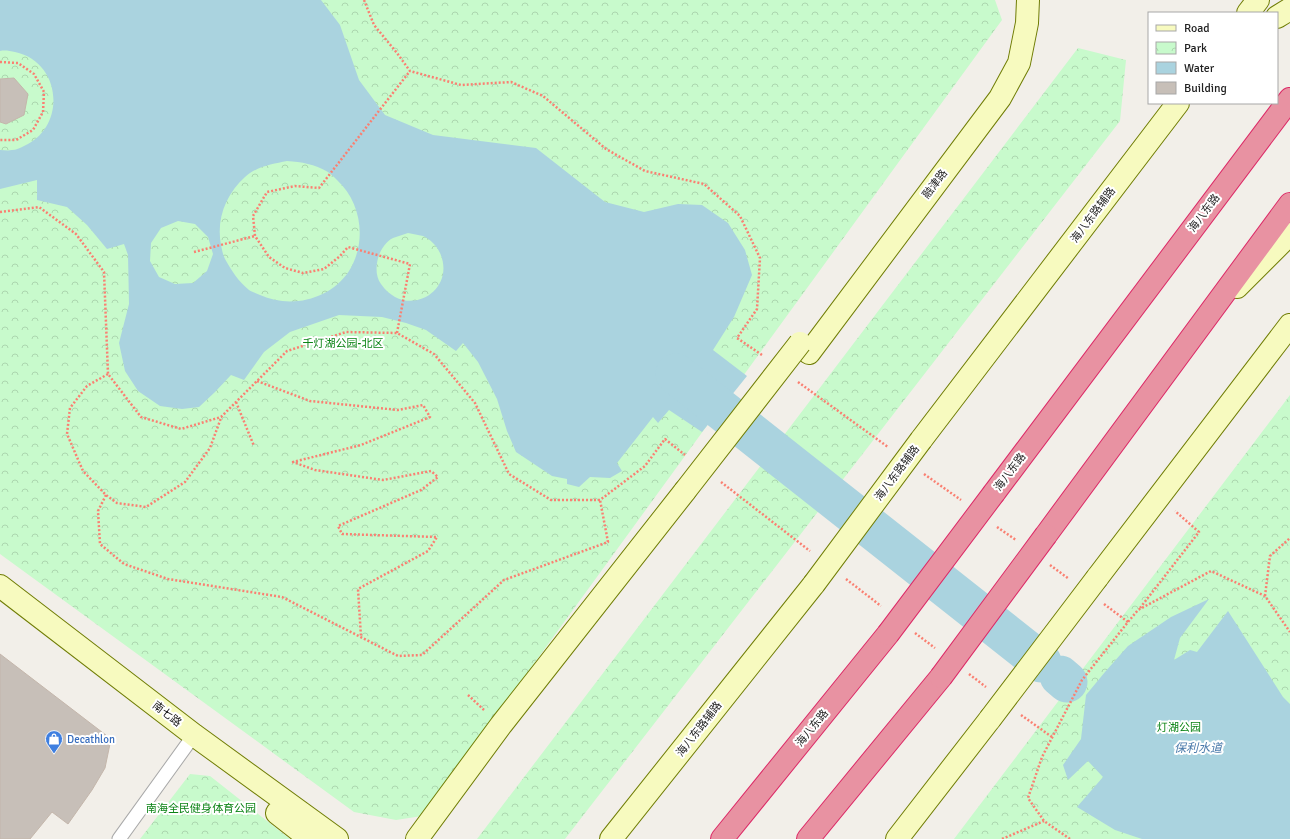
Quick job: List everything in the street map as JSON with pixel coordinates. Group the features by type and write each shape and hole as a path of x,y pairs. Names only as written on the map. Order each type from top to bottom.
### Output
{"highway":[{"name":"海八东路","path":"722,839 888,634 1290,99"},
{"path":"808,839 940,677 1290,204"}],"street":[{"name":"融津路","path":"804,348 990,95 1008,62 1016,23 1017,0"},
{"name":"融津路","path":"804,348 1000,98 1019,63 1027,23 1028,0"},
{"path":"1249,12 1258,0"},
{"path":"1278,16 1290,9"},
{"name":"海八东路辅路","path":"611,839 814,584 921,440 1177,104"},
{"path":"1200,325 1290,234"},
{"path":"897,839 1290,325"},
{"path":"1269,351 1290,339"},
{"path":"433,839 690,495 804,348"},
{"path":"417,839 501,724 690,495"},
{"name":"南七路","path":"0,586 191,740 310,839"},
{"name":"南七路","path":"0,601 191,740 337,839"}],"lane":[{"path":"119,839 191,740"}],"path":[{"path":"364,0 374,25 398,53 410,71 461,85 511,82 543,96 606,149 645,171 704,184 740,216 760,258 757,308 737,338 764,357"},
{"path":"0,62 18,63 34,74 44,92 43,112 33,130 16,140 0,140"},
{"path":"397,333 410,264 348,246 340,256 324,269 303,273 285,268 269,257 255,236 252,216 267,192 295,186 319,188 410,71"},
{"path":"0,212 39,207 76,234 104,272 108,374 141,417 181,430 221,417"},
{"path":"194,252 255,236"},
{"path":"108,374 87,386 70,408 67,434 83,471 106,495 117,503 146,507 185,482 210,448 221,417 287,351 346,332 397,333 434,354 474,403 509,474 551,500 600,500 645,466 664,439 690,458"},
{"path":"796,380 892,450"},
{"path":"257,381 310,401 398,410 423,405 430,417 361,445 293,462 315,470 383,480 431,471 438,476 421,490 338,526 342,534 437,537 428,551 358,589 361,638"},
{"path":"236,402 254,446"},
{"path":"924,473 962,501"},
{"path":"715,477 816,556"},
{"path":"106,495 98,511 100,544 124,564 168,579 282,597 398,656 422,656 504,580 608,542 600,500"},
{"path":"1070,839 1044,821 1028,798 1042,757 1082,680 1199,532 1175,510"},
{"path":"994,524 1019,543"},
{"path":"1265,596 1270,556 1290,538"},
{"path":"1045,561 1070,580"},
{"path":"1138,610 1211,571 1265,596 1290,632"},
{"path":"841,575 885,609"},
{"path":"1102,603 1128,622"},
{"path":"910,629 936,648"},
{"path":"967,673 986,688"},
{"path":"1018,712 1052,738"},
{"path":"1002,839 1044,821"}],"green space":[{"name":"千灯湖公园-北区","path":"0,0 995,0 1002,20 422,816 396,820 354,812 0,554"},
{"path":"1078,48 1126,60 1120,121 565,839 477,839"},
{"name":"灯湖公园","path":"1290,395 1290,839 954,839"},
{"name":"南海全民健身体育公园","path":"190,774 210,776 290,839 140,839"}],"water":[{"path":"0,0 321,0 340,25 359,80 385,115 433,135 536,148 605,202 644,212 678,204 702,205 728,223 745,250 752,275 734,317 713,350 747,376 702,432 669,410 658,423 653,417 617,463 622,471 610,478 590,477 579,487 567,484 567,479 552,476 516,452 507,431 497,399 478,362 463,343 456,351 426,330 382,317 339,315 290,332 264,352 244,380 231,375 199,407 182,409 160,406 138,391 125,371 119,343 129,304 128,255 124,244 107,249 87,225 67,207 37,200 37,180 0,189 0,150 18,149 38,137 47,125 52,111 53,96 50,81 42,68 31,58 15,52 0,51","holes":["287,161 313,165 328,172 337,180 345,189 357,211 360,236 355,260 341,281 320,295 309,299 296,301 272,299 260,295 245,287 225,259 220,235 221,217 224,208 238,184 255,170","178,221 195,224 208,237 213,254 207,271 193,283 175,284 159,277 150,261 151,243 161,228","408,233 423,236 431,241 440,253 443,267 442,279 436,289 427,297 416,300 404,300 392,295 381,284 377,272 378,258 384,246 393,238"]},
{"name":"保利水道","path":"1209,599 1180,638 1174,660 1190,650 1197,652 1228,611 1283,697 1290,704 1290,839 1142,839 1115,830 1077,807 1103,777 1088,761 1068,780 1063,765 1081,739 1086,695 1128,646 1171,617"}],"building":[{"path":"14,78 28,94 24,115 6,124 0,122 0,79"},
{"name":"Decathlon","path":"0,654 111,739 105,768 92,790 68,824 52,812 30,839 0,839"}],"waterway":[{"path":"676,374 1041,662"},
{"path":"1060,676 1067,682"}],"place":[{"name":"Decathlon","path":"54,754"}]}
